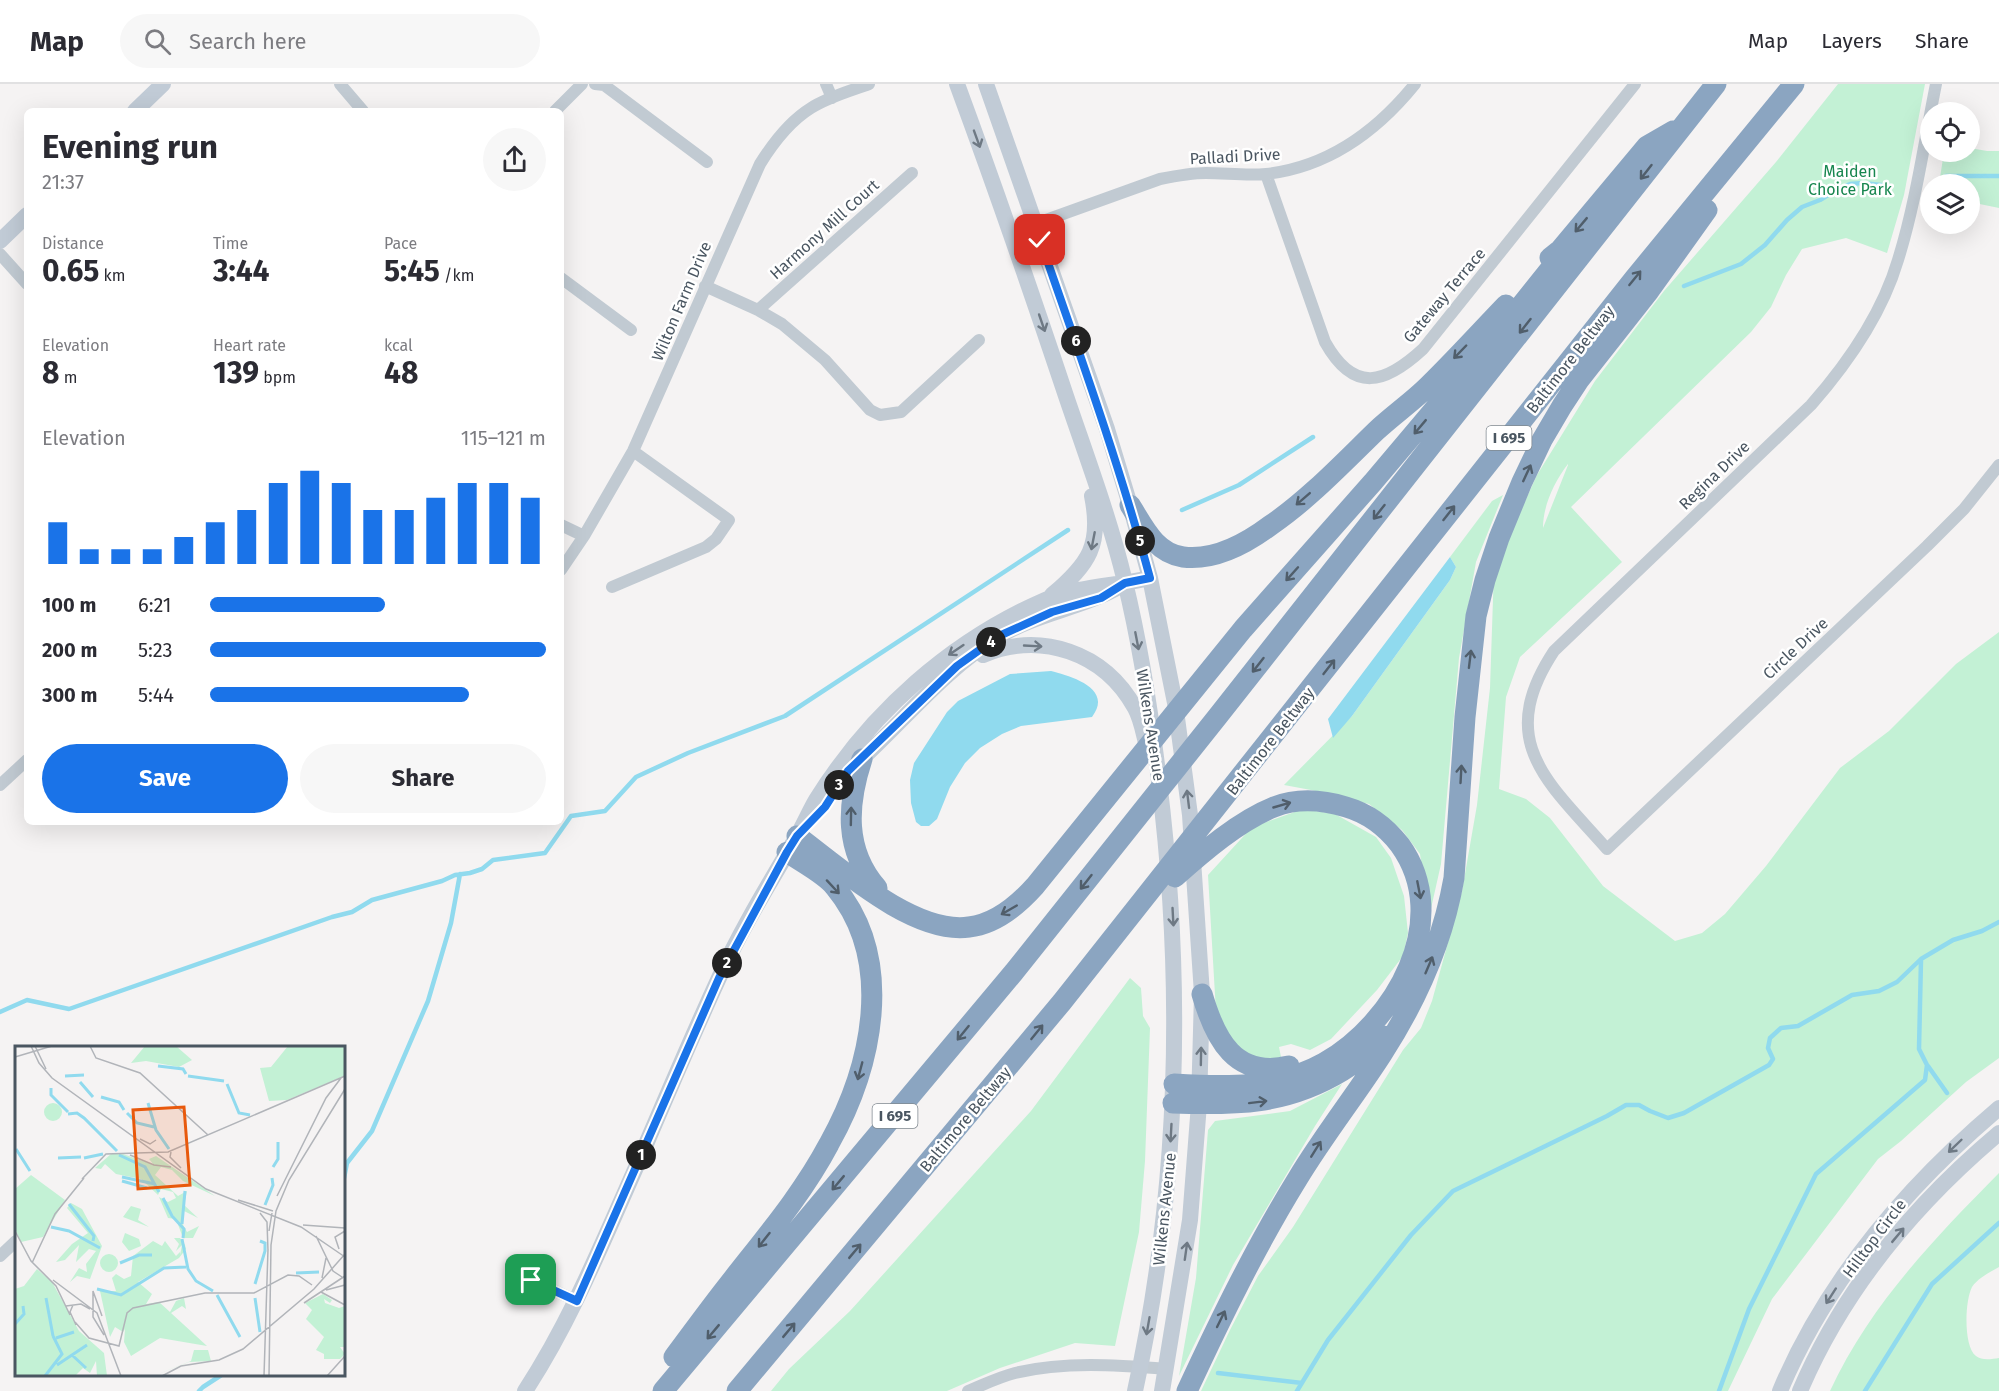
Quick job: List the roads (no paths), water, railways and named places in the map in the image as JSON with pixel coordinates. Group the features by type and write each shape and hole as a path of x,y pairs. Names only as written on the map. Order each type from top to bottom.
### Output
{"highway":[{"name":"I 695","path":"663,1391 933,1071 1218,717 1716,84"},
{"path":"1173,1094 1200,1095 1240,1104 1273,1100 1304,1091 1331,1078 1356,1062 1380,1041 1440,936 1449,905 1454,878 1466,706 1476,616 1485,580 1518,492 1542,440 1579,380 1650,291 1795,84"},
{"name":"Baltimore Beltway","path":"737,1391 962,1123 1132,915 1634,279 1795,84"},
{"path":"1131,505 1157,545 1172,554 1183,557 1211,556 1271,525 1424,390 1560,250 1647,146 1682,126"},
{"path":"792,844 918,920 940,926 970,927 995,918 1018,905 1116,788 1210,668 1373,482 1503,328 1555,263 1560,250"},
{"path":"862,759 853,787 851,831 859,858 869,879 891,905"},
{"path":"1132,915 1208,848 1275,806 1296,801 1336,804 1357,810 1377,822 1394,838 1406,855 1417,876 1421,900 1422,919 1408,989 1383,1053 1324,1137 1265,1234 1233,1294 1187,1391"},
{"path":"649,1391 789,1208 829,1145 858,1080 872,1014 872,981 866,947 855,920 834,885 792,844"},
{"path":"1202,994 1209,1018 1226,1048 1243,1062 1266,1069 1293,1065 1338,1041 1408,989"}],"main road":[{"path":"138,108 163,84"},
{"name":"Wilkens Avenue","path":"957,84 1107,513 1125,583 1150,708 1173,912 1176,1015 1173,1094 1163,1217 1155,1288 1135,1391"},
{"name":"Wilkens Avenue","path":"986,84 1107,429 1131,505 1150,578 1175,703 1190,815 1202,994 1200,1095 1190,1220 1162,1391"},
{"path":"0,241 24,218"},
{"path":"1047,599 1072,578 1091,552 1096,512 1082,442"},
{"path":"525,1391 577,1301 719,978 816,800 847,757 872,726 911,686 954,651 994,626 1047,599 1100,584 1125,583 1150,578"},
{"path":"792,844 825,807 848,771 957,666 999,636 1052,612 1101,598 1125,583"},
{"path":"957,666 1001,648 1034,645 1074,652 1111,676 1124,690 1141,722 1165,828"},
{"name":"Hilltop Circle","path":"1780,1391 1789,1369 1821,1312 1861,1250 1906,1195 1958,1143 1999,1108"},
{"name":"Hilltop Circle","path":"1800,1391 1836,1322 1878,1258 1920,1208 1971,1157 1999,1133"}],"street":[{"path":"340,84 360,108"},
{"path":"558,108 582,84"},
{"path":"595,84 604,85 706,162"},
{"path":"826,84 832,98"},
{"name":"Wilton Farm Drive","path":"564,566 584,536 633,451 750,184 771,147 789,126 811,108 869,84"},
{"name":"Palladi Drive","path":"1035,224 1171,177 1205,173 1266,174 1293,169 1318,160 1343,149 1382,121 1415,84"},
{"name":"Gateway Terrace","path":"1266,174 1325,342 1333,357 1344,367 1367,379 1380,378 1404,367 1423,350 1635,84"},
{"name":"Regina Drive","path":"1607,849 1545,779 1534,757 1529,738 1528,715 1531,696 1539,673 1554,651 1811,405 1839,372 1864,333 1898,262 1915,196 1936,84"},
{"name":"Harmony Mill Court","path":"758,310 912,173"},
{"path":"0,254 24,281"},
{"path":"564,280 631,330"},
{"path":"705,286 758,310 782,324 806,342 870,410 880,415 901,412 979,340"},
{"path":"612,587 706,547 716,539 729,520 633,451"},
{"name":"Circle Drive","path":"1607,849 1928,546 1964,509 1999,465"},
{"path":"564,526 584,536"},
{"path":"0,785 24,763"},
{"path":"0,1256 15,1241"},
{"path":"531,1280 577,1301"},
{"path":"968,1391 1013,1374 1059,1366 1167,1369"}],"water":[{"path":"1450,557 1456,567 1450,580 1352,716 1333,738 1328,719"},
{"path":"1051,671 1078,680 1094,691 1098,698 1092,717 1021,726 1002,734 980,748 965,763 950,787 937,819 929,826 921,826 916,822 911,803 910,780 914,763 947,712 958,701 1010,674"}],"waterway":[{"path":"1980,176 1999,176"},
{"path":"1684,286 1741,264 1765,245 1802,207 1838,189 1850,184 1863,183 1890,186"},
{"path":"1182,510 1239,485 1313,437"},
{"path":"0,1012 27,1000 69,1009 352,912 372,900 482,869 493,860 545,853 571,816 605,811 636,777 688,753 785,716 1068,530"},
{"path":"345,1173 347,1163 372,1131 428,1001 451,923 460,874"},
{"path":"1297,1391 1328,1340 1411,1235 1453,1191 1626,1105 1639,1105 1668,1118 1684,1113 1769,1065 1773,1059 1768,1048 1770,1038 1781,1028 1798,1026 1852,995 1879,991 1897,982 1921,959 1953,940 1982,931 1999,922"},
{"path":"1719,1391 1749,1309 1816,1174 1925,1080 1927,1065 1919,1049 1921,960"},
{"path":"1928,1066 1947,1093"},
{"path":"1865,1391 1932,1284 1999,1223"},
{"path":"1218,1373 1302,1383"},
{"path":"199,1391 220,1376"}],"park label":[{"name":"Maiden Choice Park","path":"1850,180"}]}
